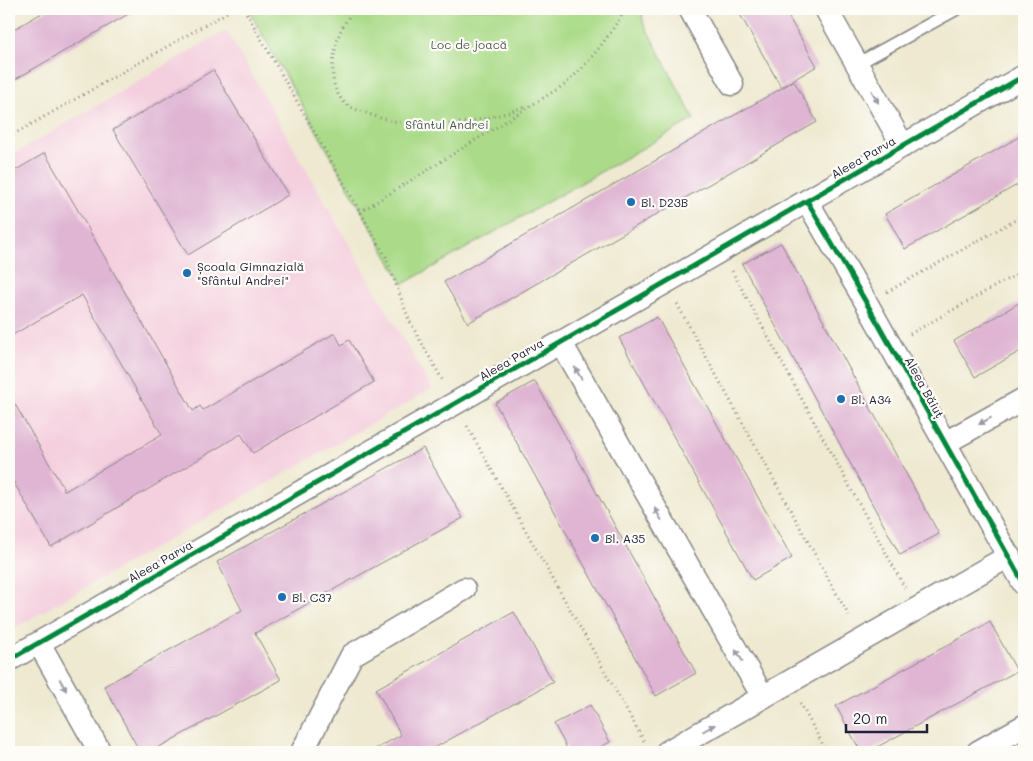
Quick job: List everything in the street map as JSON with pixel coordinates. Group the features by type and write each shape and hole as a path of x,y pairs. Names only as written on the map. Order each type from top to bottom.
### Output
{"street":[{"path":"690,9 732,84"},
{"name":"Aleea Parva","path":"826,9 903,146"},
{"name":"Aleea Parva","path":"9,660 1024,76"},
{"name":"Aleea Băiuț","path":"807,201 1024,584"},
{"path":"560,343 763,697"},
{"path":"945,443 1024,399"},
{"path":"667,752 1008,556"},
{"path":"302,752 352,655 464,589"},
{"path":"39,643 100,752"},
{"path":"978,752 1024,726"}],"lane":[{"path":"857,64 957,9"}],"path":[{"path":"9,137 233,9"},
{"path":"244,9 386,257 409,320 645,744"},
{"path":"354,9 340,34 332,64 334,86 342,101 355,109 379,118 406,124 430,124 455,123 505,114 536,102"},
{"path":"360,212 564,85 583,69 600,48 626,9"},
{"path":"867,304 1024,215"},
{"path":"720,251 917,609"},
{"path":"890,345 1024,270"},
{"path":"666,282 862,641"},
{"path":"789,682 827,752"}],"shaded area":[{"name":"Școala Gimnazială \"Sfântul Andrei\"","path":"226,30 432,389 18,626 9,628 9,157"}],"green space":[{"name":"Sfântul Andrei","path":"248,9 642,9 643,22 694,119 403,284"}],"building":[{"path":"49,9 137,9 9,83 9,32"},
{"path":"737,9 784,9 817,66 781,87"},
{"path":"213,70 288,195 188,255 113,130"},
{"name":"Bl. D23B","path":"794,81 817,122 468,323 444,282"},
{"path":"1024,134 1024,181 905,249 885,214"},
{"path":"45,153 193,411 200,406 203,410 335,333 341,345 349,340 374,382 253,453 241,434 51,547 9,474 9,394 65,491 162,435 82,295 9,337 9,174"},
{"name":"Bl. A34","path":"781,243 939,534 900,555 742,264"},
{"path":"1024,300 1024,349 975,377 954,341"},
{"path":"657,317 792,558 753,580 619,338"},
{"name":"Bl. A35","path":"535,381 696,673 656,696 495,403"},
{"name":"Bl. C37","path":"423,448 463,518 255,633 281,680 150,752 140,752 104,686 242,610 217,562"},
{"path":"514,612 553,682 427,752 370,752 401,735 376,689"},
{"path":"990,622 1017,671 868,752 861,752 836,706"},
{"path":"590,705 610,742 591,752 569,752 554,724"}],"cycle path":[{"path":"9,660 1024,76"},
{"path":"807,201 1024,584"}],"place":[{"name":"Bl. D23B","path":"631,202"},
{"name":"Școala Gimnazială \"Sfântul Andrei\"","path":"187,273"},
{"name":"Bl. A34","path":"841,399"},
{"name":"Bl. A35","path":"595,538"},
{"name":"Bl. C37","path":"282,597"}],"park label":[{"name":"Loc de joacă","path":"469,44"}]}
